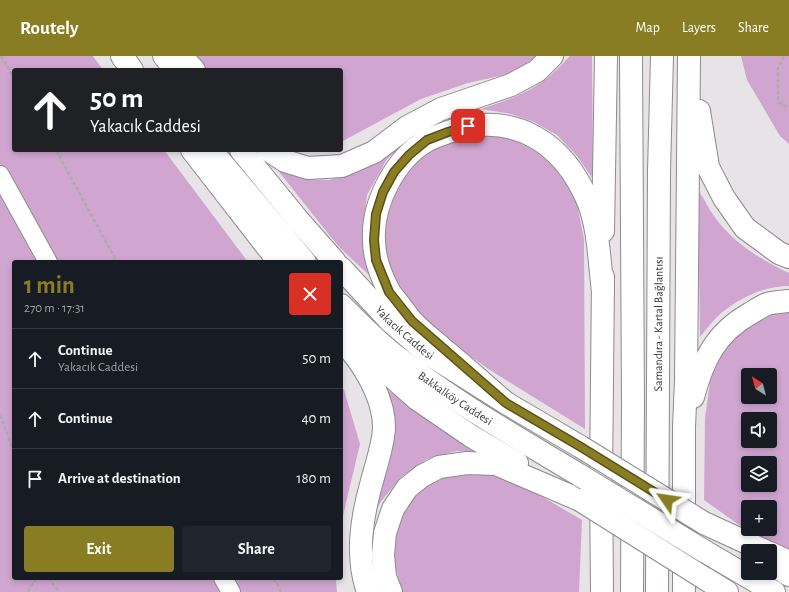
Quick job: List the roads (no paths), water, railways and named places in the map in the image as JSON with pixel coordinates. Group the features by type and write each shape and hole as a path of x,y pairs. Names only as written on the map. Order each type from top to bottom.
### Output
{"main road":[{"path":"122,56 131,68"},
{"path":"130,56 140,68"},
{"path":"164,56 174,68"},
{"path":"181,56 192,68"},
{"path":"271,152 285,161 308,168 342,166 374,152 407,127 441,109 511,85 537,70 552,56"},
{"path":"595,592 591,478 603,291 606,56"},
{"path":"632,56 632,592"},
{"name":"Samandıra - Kartal Bağlantısı","path":"657,592 659,172 662,56"},
{"path":"684,592 684,427 686,380 689,56"},
{"path":"693,56 702,133 708,167 724,198 745,228 779,253 789,257"},
{"path":"506,403 412,321 389,292 376,260 374,240 376,214 383,192 394,172 409,155 427,140 468,126 484,124 512,127 538,139 550,147 575,176 588,200 595,222 603,291"},
{"path":"194,152 277,260"},
{"path":"213,152 303,260"},
{"path":"243,152 333,260"},
{"name":"Yakacık Caddesi","path":"343,270 390,321 427,353 506,403 581,447 704,523"},
{"path":"684,427 702,367 723,333 742,318 766,304 789,301"},
{"name":"Bakkalköy Caddesi","path":"343,307 396,357 462,405 591,478 704,552 774,592"},
{"path":"343,334 417,399 471,436 580,500 726,592"},
{"path":"343,341 361,363 379,397 384,427 378,460 369,490 361,533 363,579 368,592"},
{"path":"391,592 385,577 383,555 385,533 393,508 407,488 422,476 439,467 467,462 496,464 580,500"},
{"path":"591,478 602,592"},
{"path":"704,523 741,546"},
{"path":"704,523 750,544"},
{"path":"777,556 789,562"},
{"path":"777,567 789,575"}],"lane":[{"path":"0,175 47,260"},
{"path":"224,580 231,592"}]}
